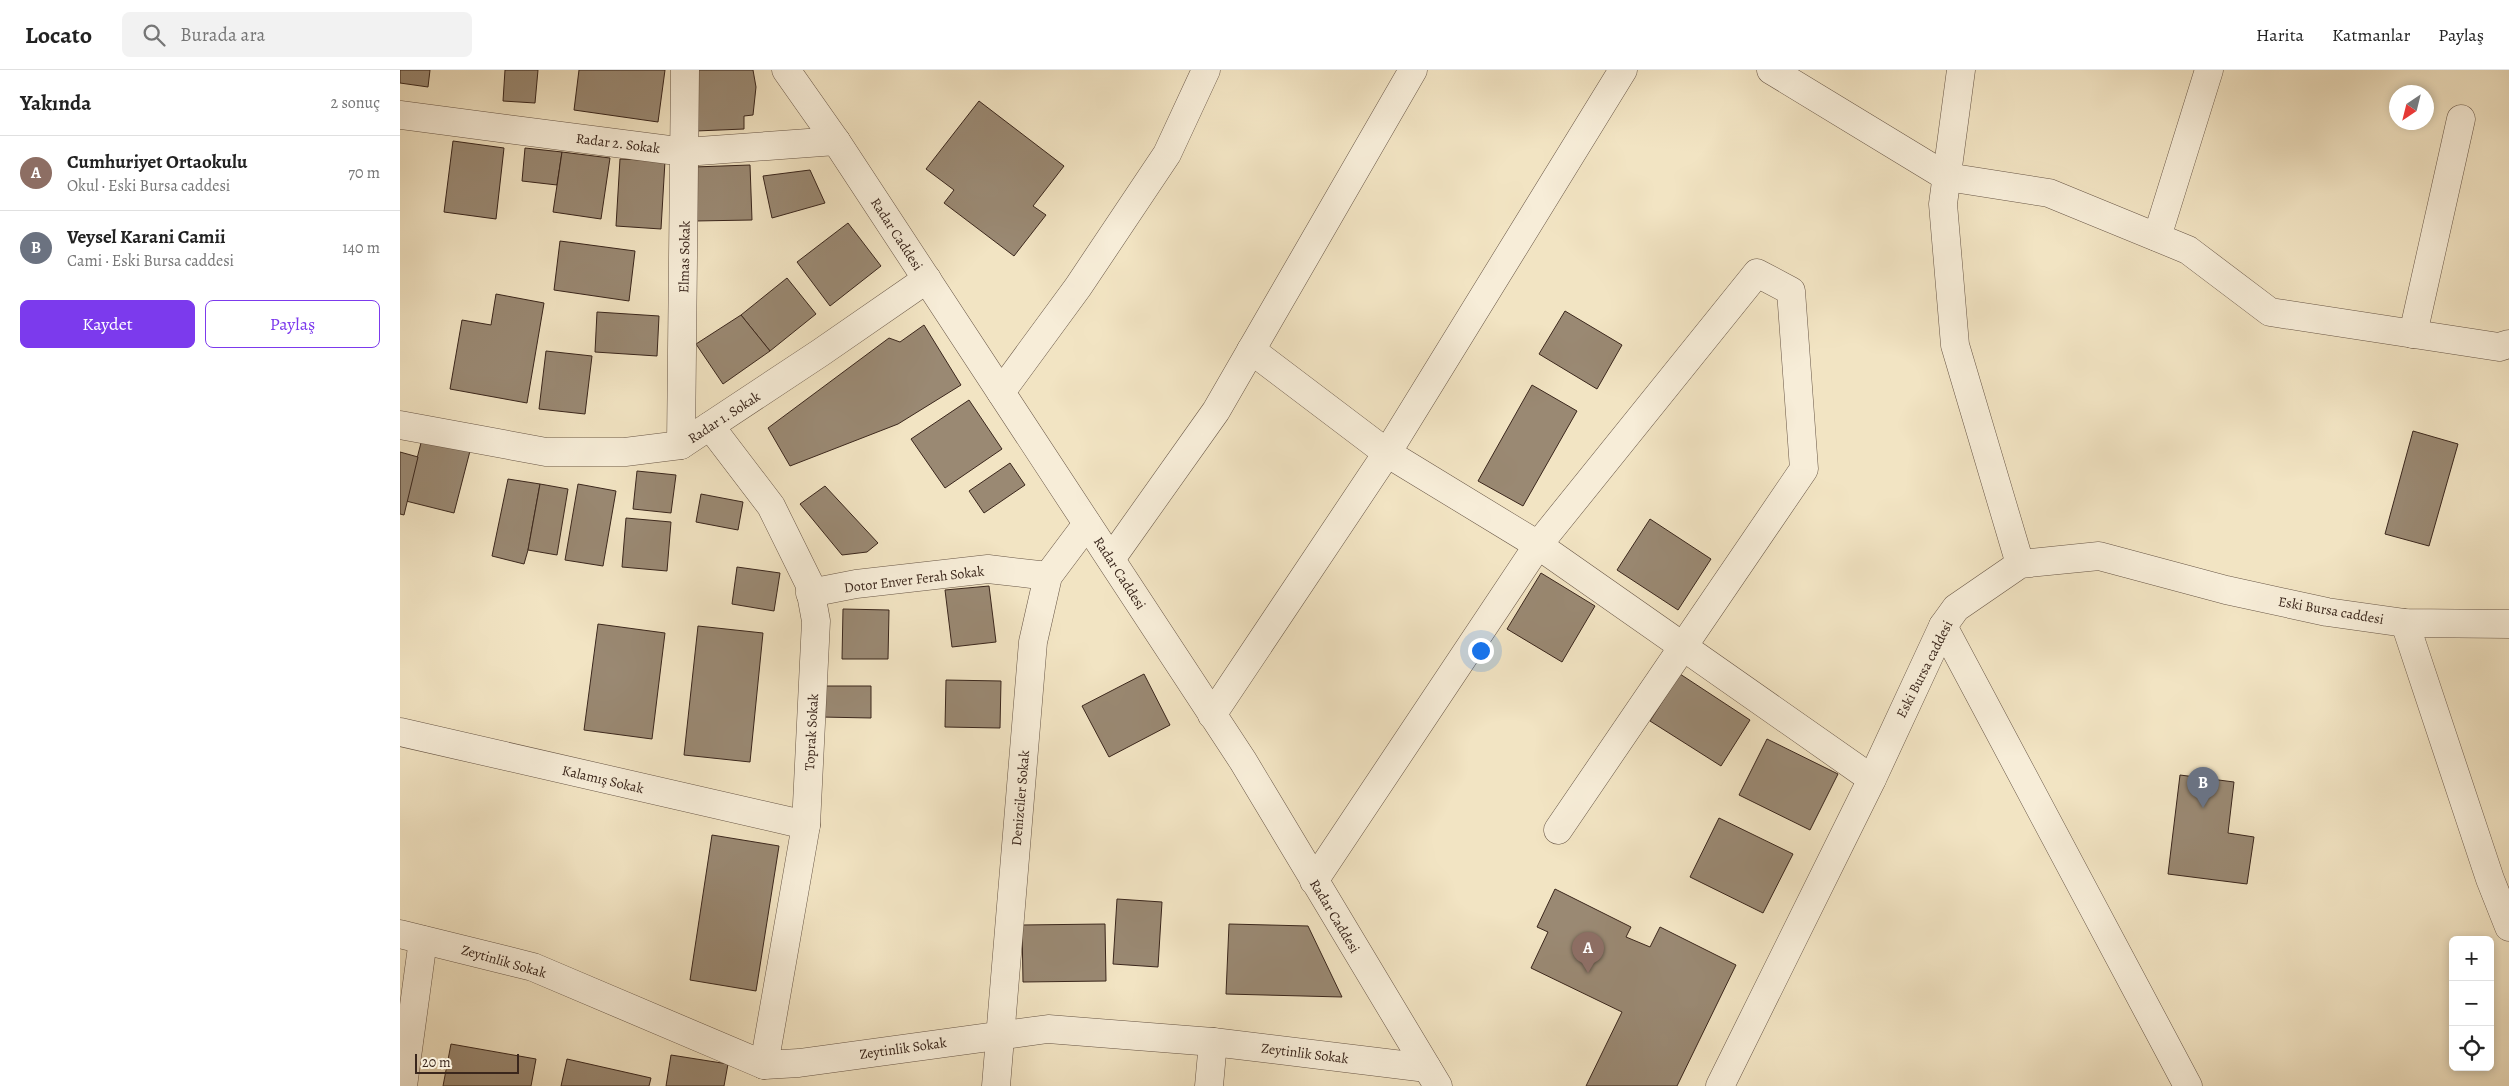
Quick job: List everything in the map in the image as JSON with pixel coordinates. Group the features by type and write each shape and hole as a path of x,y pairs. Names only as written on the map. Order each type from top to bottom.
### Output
{"street":[{"name":"Elmas Sokak","path":"681,445 685,70"},
{"name":"Radar Caddesi","path":"786,70 836,141 1243,761 1432,1077"},
{"path":"1001,392 1078,287 1167,154 1206,70"},
{"path":"1111,559 1216,411 1414,70"},
{"path":"1212,715 1387,454 1623,70"},
{"path":"1771,70 1947,177 2049,193 2188,250 2270,312 2499,347 2509,344"},
{"path":"1961,70 1943,204 1954,345 2020,564"},
{"path":"2158,237 2209,70"},
{"name":"Radar 2. Sokak","path":"400,115 685,152 836,141"},
{"path":"2413,334 2461,119"},
{"path":"1314,881 1538,545 1757,273 1791,291 1804,469 1558,830"},
{"name":"Radar 1. Sokak","path":"400,425 546,452 625,452 681,445 927,279"},
{"path":"1251,350 1387,454 1538,545 1872,779"},
{"name":"Toprak Sokak","path":"710,426 771,506 809,583 816,621 806,825 764,1065"},
{"name":"Denizciler Sokak","path":"996,1086 1033,642 1048,576 1087,524"},
{"name":"Eski Bursa caddesi","path":"1732,1080 1943,626 1956,608 2020,564 2099,556 2226,590 2328,612 2405,623 2509,624"},
{"name":"Dotor Enver Ferah Sokak","path":"810,593 856,584 988,569 1048,576"},
{"path":"2405,623 2490,880 2509,927"},
{"path":"1943,626 2188,1086"},
{"name":"Kalamış Sokak","path":"400,732 806,825"},
{"path":"403,1086 412,937"},
{"name":"Zeytinlik Sokak","path":"412,937 533,967 764,1065 798,1075 1001,1034 1048,1029 1214,1042 1432,1077"},
{"path":"1209,1086 1214,1042"}],"building":[{"path":"400,70 430,70 428,87 400,83"},
{"path":"505,70 538,70 535,103 503,101"},
{"path":"579,70 665,70 658,122 574,110"},
{"path":"695,70 753,70 756,87 753,115 744,116 744,129 696,131"},
{"path":"979,101 1064,166 1033,206 1046,215 1014,256 944,203 954,190 926,169"},
{"path":"453,141 504,148 496,219 444,212"},
{"path":"525,148 562,152 557,185 522,181"},
{"path":"562,152 610,158 601,219 553,212"},
{"path":"620,159 665,161 661,229 616,226"},
{"path":"750,165 752,220 695,221 694,167"},
{"path":"810,170 825,203 772,218 763,176"},
{"path":"848,223 881,266 830,306 797,262"},
{"path":"560,241 635,251 629,301 554,290"},
{"path":"787,278 816,314 770,351 741,315"},
{"path":"496,294 544,303 527,403 450,389 462,320 491,325"},
{"path":"1565,311 1622,345 1597,389 1539,354"},
{"path":"597,312 659,316 657,356 595,352"},
{"path":"741,315 770,351 723,384 696,344"},
{"path":"924,325 961,385 898,424 790,466 768,428 889,338 900,342"},
{"path":"546,351 592,356 585,414 539,409"},
{"path":"1532,385 1577,411 1523,506 1478,481"},
{"path":"969,400 1002,449 945,488 911,439"},
{"path":"2413,431 2458,444 2429,546 2385,534"},
{"path":"422,439 470,451 454,513 406,501"},
{"path":"400,452 418,457 404,515 400,514"},
{"path":"1010,463 1025,485 984,513 969,491"},
{"path":"637,471 676,475 671,513 633,509"},
{"path":"508,479 540,484 524,564 492,556"},
{"path":"540,484 568,489 557,555 528,550"},
{"path":"578,484 616,491 603,566 565,560"},
{"path":"825,486 878,543 867,552 842,555 800,504"},
{"path":"701,494 743,502 738,530 696,522"},
{"path":"626,518 671,522 667,571 622,567"},
{"path":"1650,519 1711,559 1678,610 1617,570"},
{"path":"737,567 780,573 774,611 732,604"},
{"path":"1541,573 1595,606 1562,662 1507,629"},
{"path":"989,586 996,642 952,647 945,590"},
{"path":"843,609 889,610 888,659 842,659"},
{"path":"598,624 665,633 652,739 584,730"},
{"path":"698,626 763,633 750,762 684,755"},
{"path":"1144,674 1170,725 1109,757 1082,706"},
{"path":"1680,674 1750,720 1721,766 1650,721"},
{"path":"946,680 1001,681 1000,728 945,727"},
{"path":"822,686 871,686 871,718 821,717"},
{"path":"1767,739 1838,774 1810,830 1739,795"},
{"path":"2180,775 2234,782 2228,833 2254,837 2247,884 2168,874"},
{"path":"1719,818 1793,854 1763,913 1690,877"},
{"path":"712,835 779,846 756,991 690,980"},
{"path":"1555,889 1631,927 1626,937 1650,947 1660,927 1736,965 1677,1086 1586,1086 1622,1012 1531,968 1548,932 1537,927"},
{"path":"1117,899 1162,902 1158,967 1113,964"},
{"path":"1105,924 1106,981 1023,982 1022,925"},
{"path":"1229,924 1308,926 1342,997 1226,994"},
{"path":"451,1044 536,1059 531,1086 443,1086"},
{"path":"671,1055 728,1064 724,1086 666,1086"},
{"path":"567,1059 651,1078 649,1086 561,1086"}],"place":[{"name":"Veysel Karani Camii","path":"2203,808"},
{"name":"Cumhuriyet Ortaokulu","path":"1588,973"}]}
